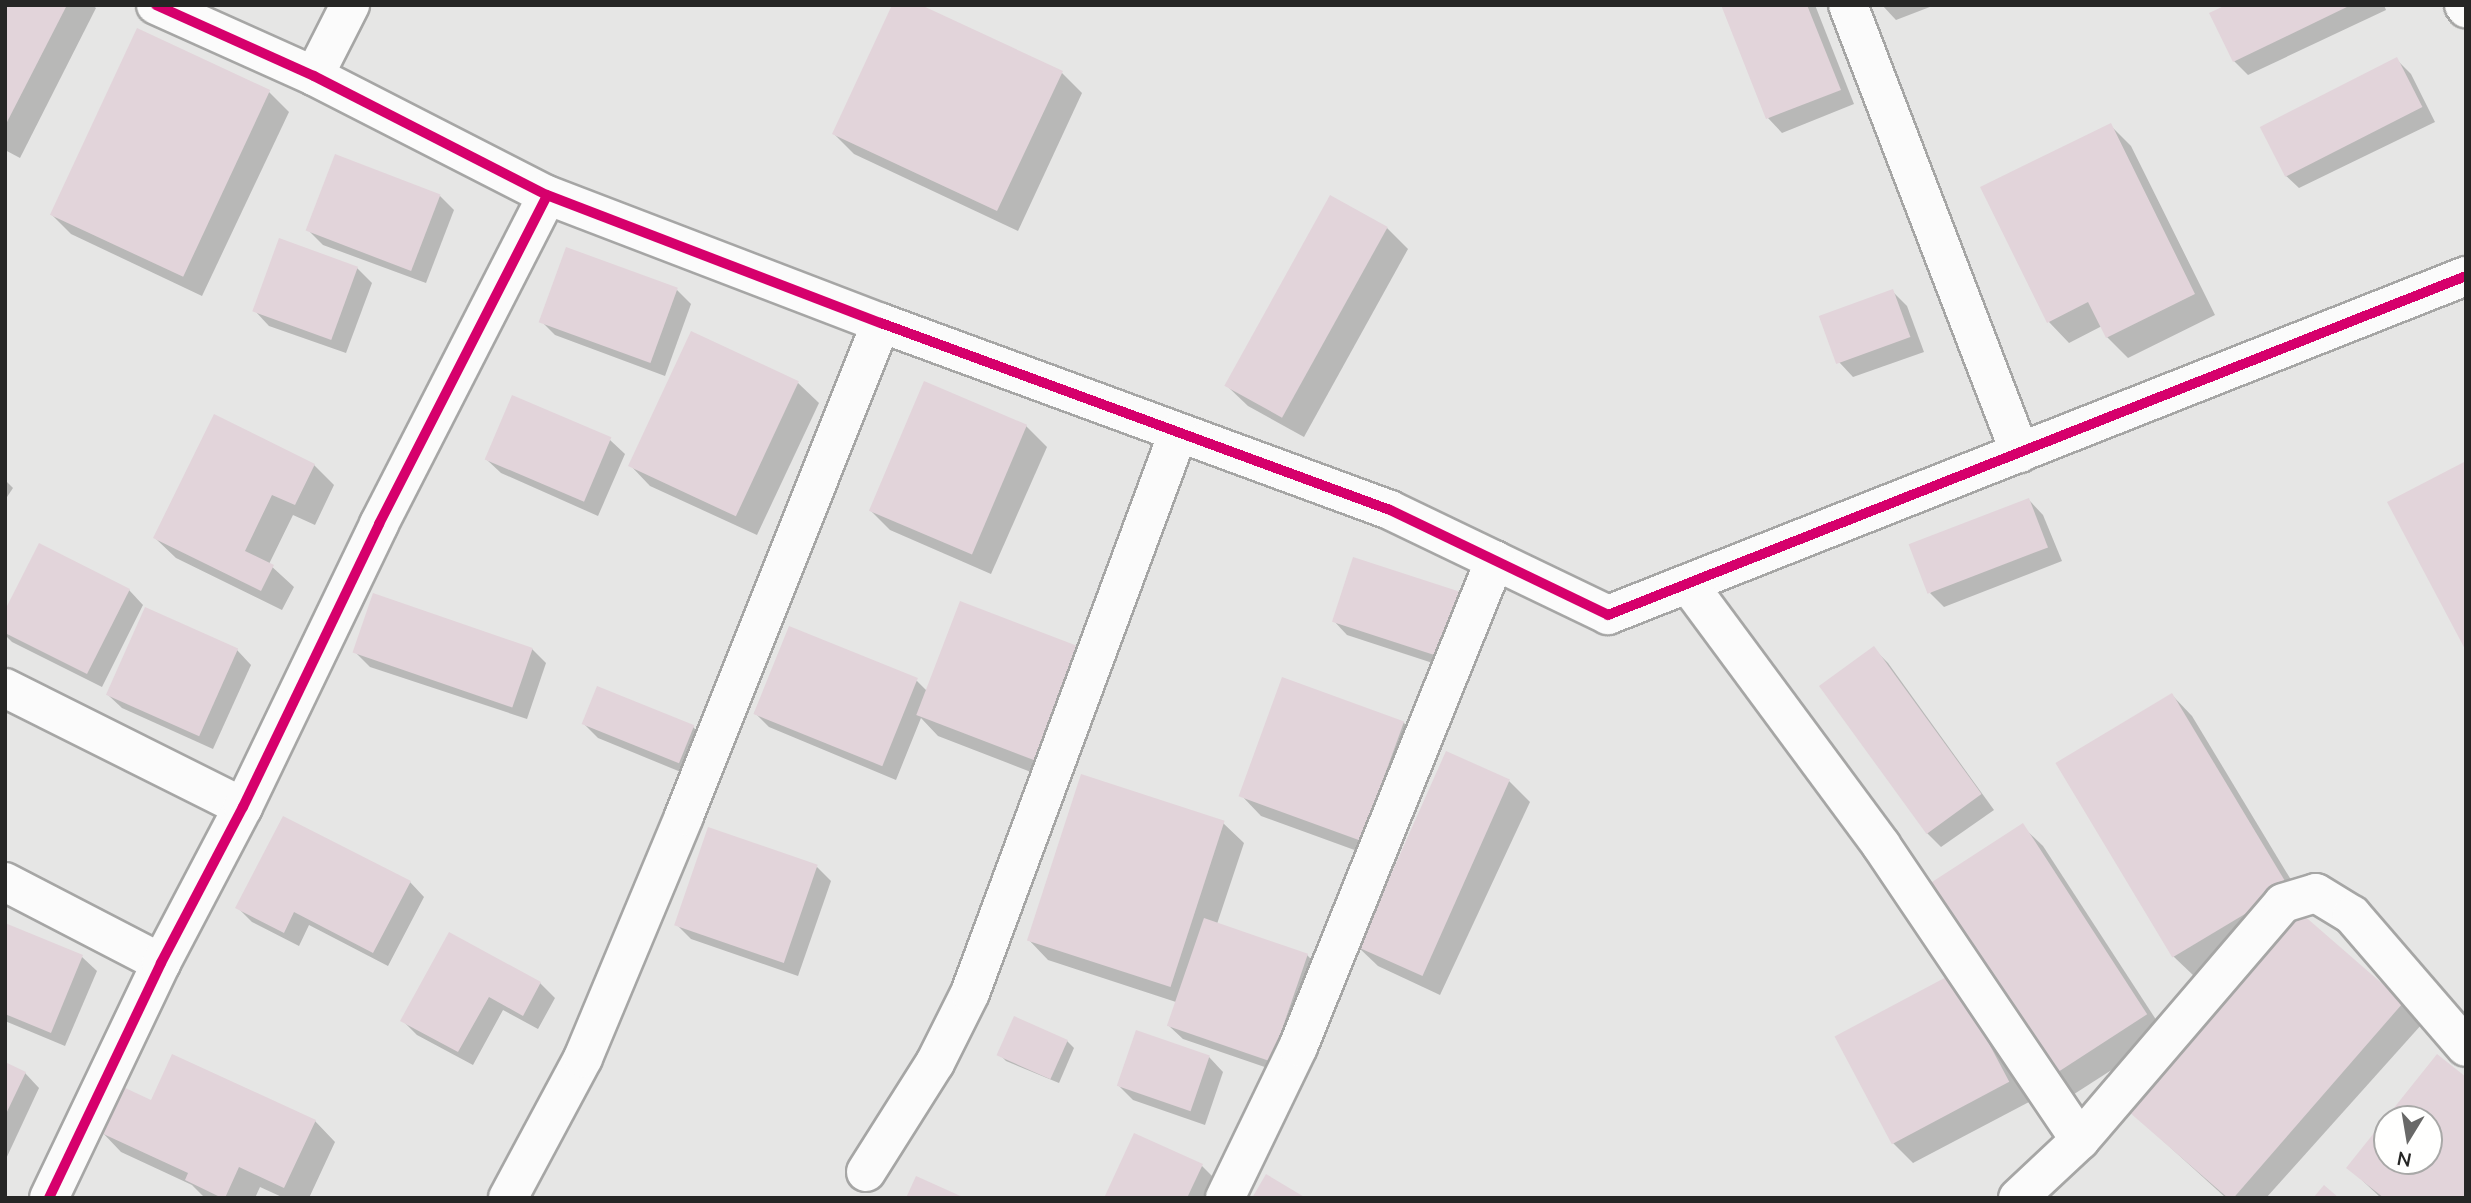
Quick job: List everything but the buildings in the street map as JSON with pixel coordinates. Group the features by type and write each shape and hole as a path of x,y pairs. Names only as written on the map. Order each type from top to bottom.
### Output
{"street":[{"path":"156,5 314,76 547,195 881,323 1390,510 1608,615 2466,276"},
{"path":"314,76 350,5"},
{"path":"1848,5 2020,453"},
{"path":"49,1198 161,963 243,807 379,524 547,195"},
{"path":"508,1198 583,1058 684,816 881,323"},
{"path":"866,1172 935,1063 970,993 1178,433"},
{"path":"1224,1198 1298,1047 1494,561"},
{"path":"1688,584 1881,845 2080,1140"},
{"path":"5,688 243,807"},
{"path":"5,882 161,963"},
{"path":"2018,1198 2080,1140 2283,903 2316,894 2352,915 2466,1047"}],"cycle path":[{"path":"156,5 314,76 547,195 881,323 1390,510 1608,615 2466,276"},
{"path":"49,1198 161,963 243,807 379,524 547,195"}]}
